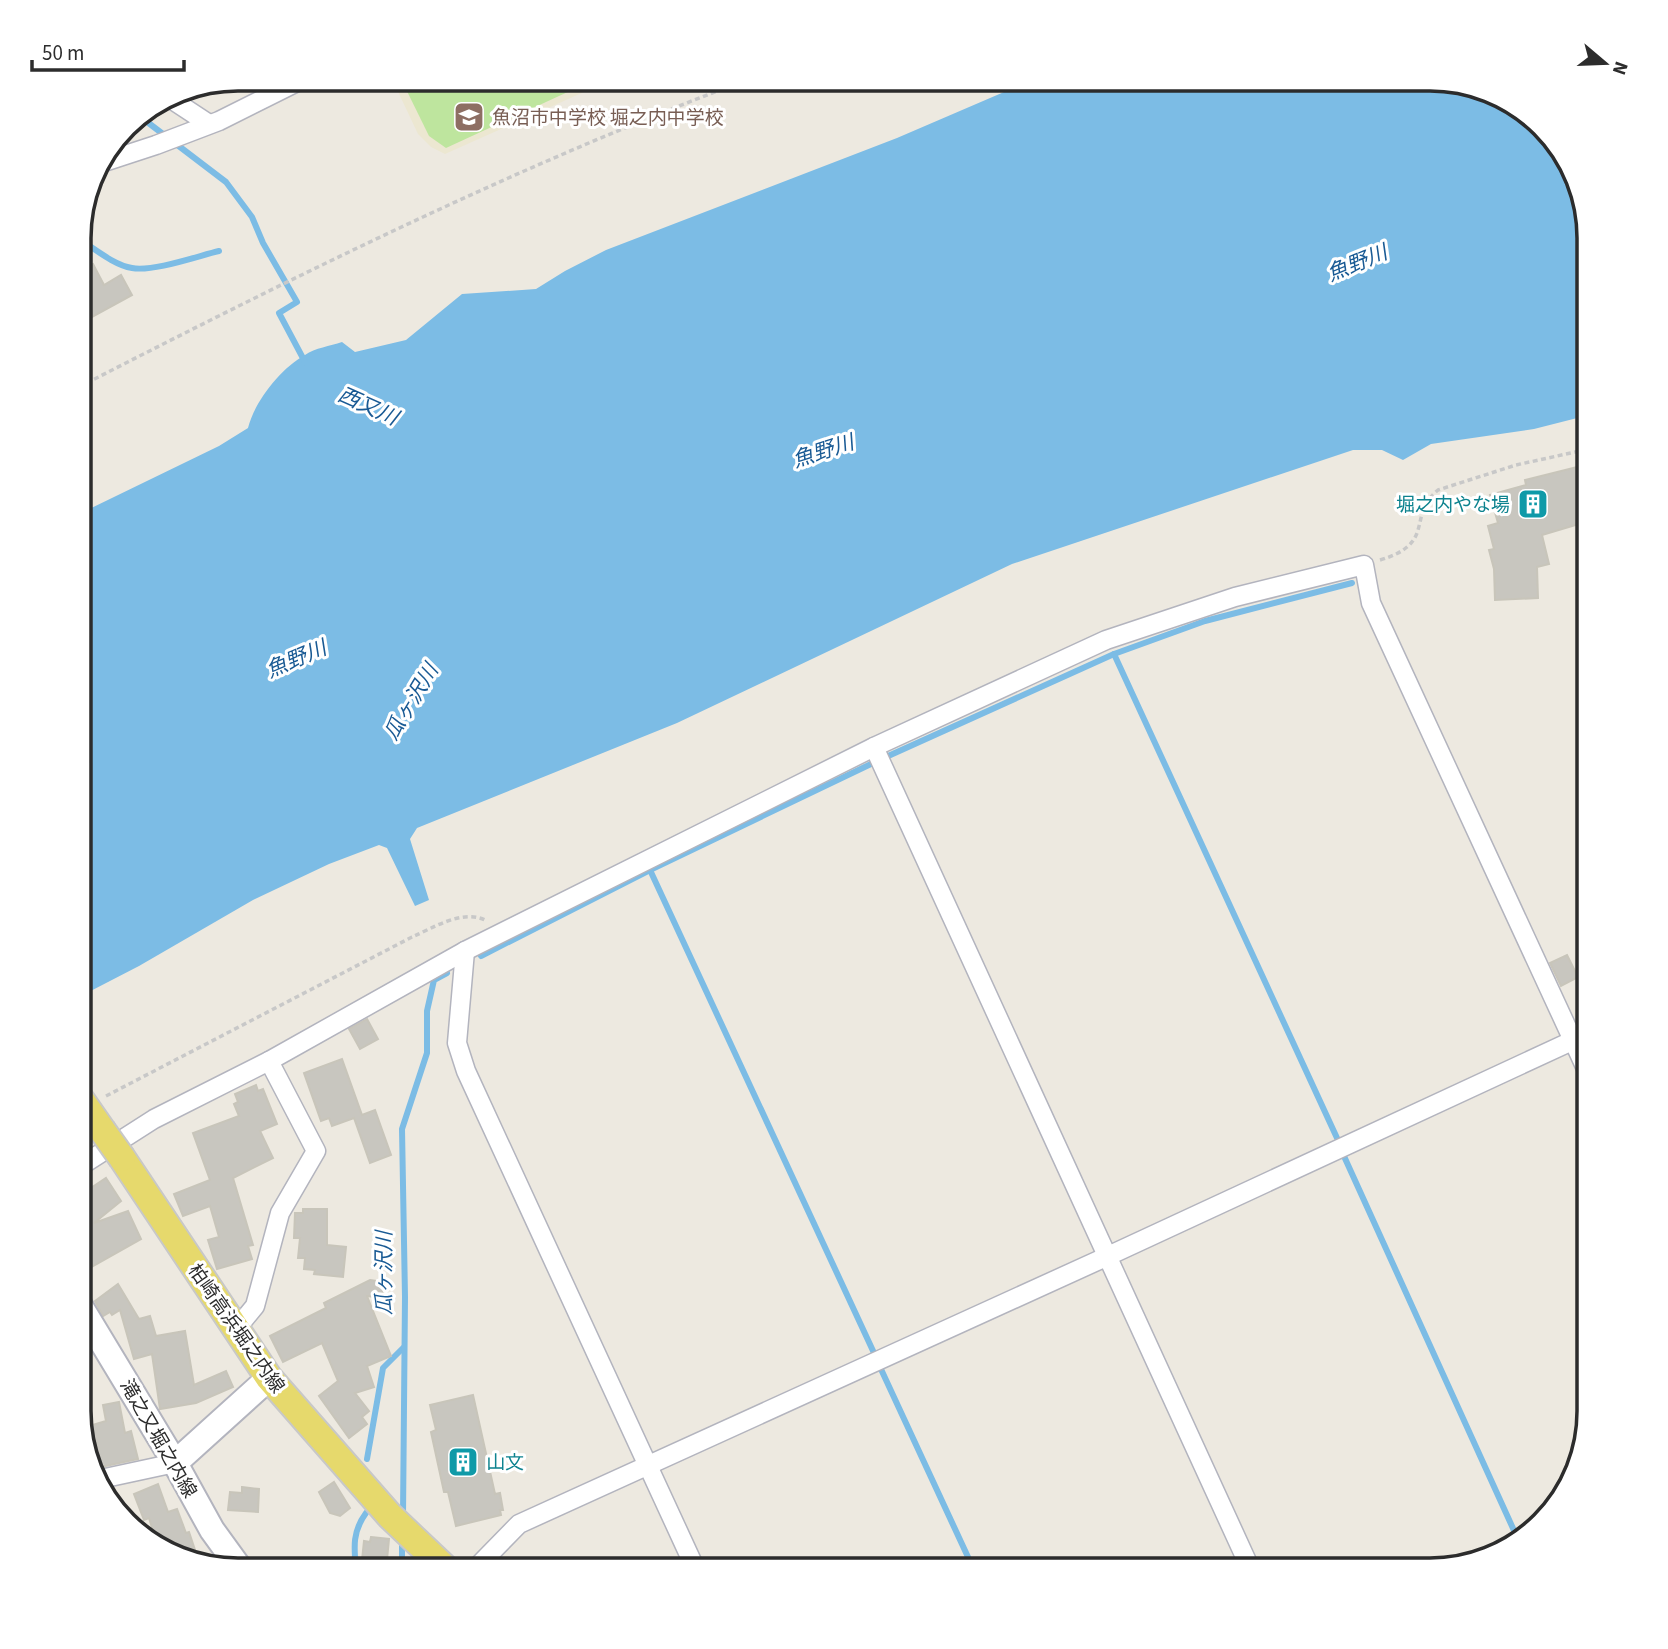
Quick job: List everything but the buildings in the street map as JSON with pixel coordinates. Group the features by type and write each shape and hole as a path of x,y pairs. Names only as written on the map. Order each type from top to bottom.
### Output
{"main road":[{"name":"柏崎高浜堀之内線","path":"91,1115 269,1378 390,1516 434,1558"},
{"name":"滝之又堀之内線","path":"91,1329 175,1463 212,1530 232,1558"},
{"path":"175,1463 269,1378"}],"street":[{"path":"114,159 204,126 278,91"},
{"path":"177,104 204,126"},
{"path":"91,1159 154,1119 269,1061 465,951 874,747 1106,640 1235,597 1364,565 1371,603 1577,1048"},
{"path":"874,747 1246,1558"},
{"path":"465,951 457,1043 463,1062 691,1558"},
{"path":"486,1558 519,1524 1574,1041"},
{"path":"237,1328 255,1306 280,1213 316,1152 269,1061"},
{"path":"107,1478 175,1463"}],"path":[{"path":"91,381 442,209 628,127 719,91"},
{"path":"1364,565 1399,555 1411,545 1429,498 1437,490 1516,465 1577,452"},
{"path":"91,1098 412,937 452,920 475,915 488,922"}],"shaded area":[{"name":"魚沼市中学校 堀之内中学校","path":"398,91 586,91 445,154 431,147 418,134"}],"green space":[{"path":"407,91 570,91 446,148 429,136"}],"water":[{"name":"魚野川","path":"1006,91 1440,91 1486,102 1520,121 1541,141 1562,173 1572,200 1577,238 1577,418 1534,429 1431,444 1403,460 1382,450 1353,450 1012,564 677,723 417,828 410,839 429,900 415,906 387,848 379,845 329,864 253,900 91,991 91,508 219,446 248,428 256,407 278,377 296,361 313,351 342,342 355,352 406,340 462,294 536,289 606,250 897,138"}],"waterway":[{"name":"西又川","path":"147,122 226,182 252,217 263,243 297,302 279,313 305,362"},
{"path":"91,247 125,266 141,269 219,251"},
{"path":"886,757 1114,654 1205,621 1352,583"},
{"path":"1114,654 1337,1138"},
{"path":"481,956 650,870 873,763"},
{"path":"650,870 874,1353"},
{"name":"瓜ヶ沢川","path":"403,1516 405,1297 402,1129 427,1053 427,1011 434,980 447,973"},
{"path":"1343,1154 1514,1531"},
{"path":"367,1459 383,1368 403,1348"},
{"path":"880,1367 968,1558"},
{"path":"355,1558 356,1534 366,1513"},
{"name":"瓜ヶ沢川","path":"402,1537 402,1558"}],"place":[{"name":"魚沼市中学校 堀之内中学校","path":"469,117"},
{"name":"堀之内やな場","path":"1533,504"},
{"name":"山文","path":"463,1462"}]}
